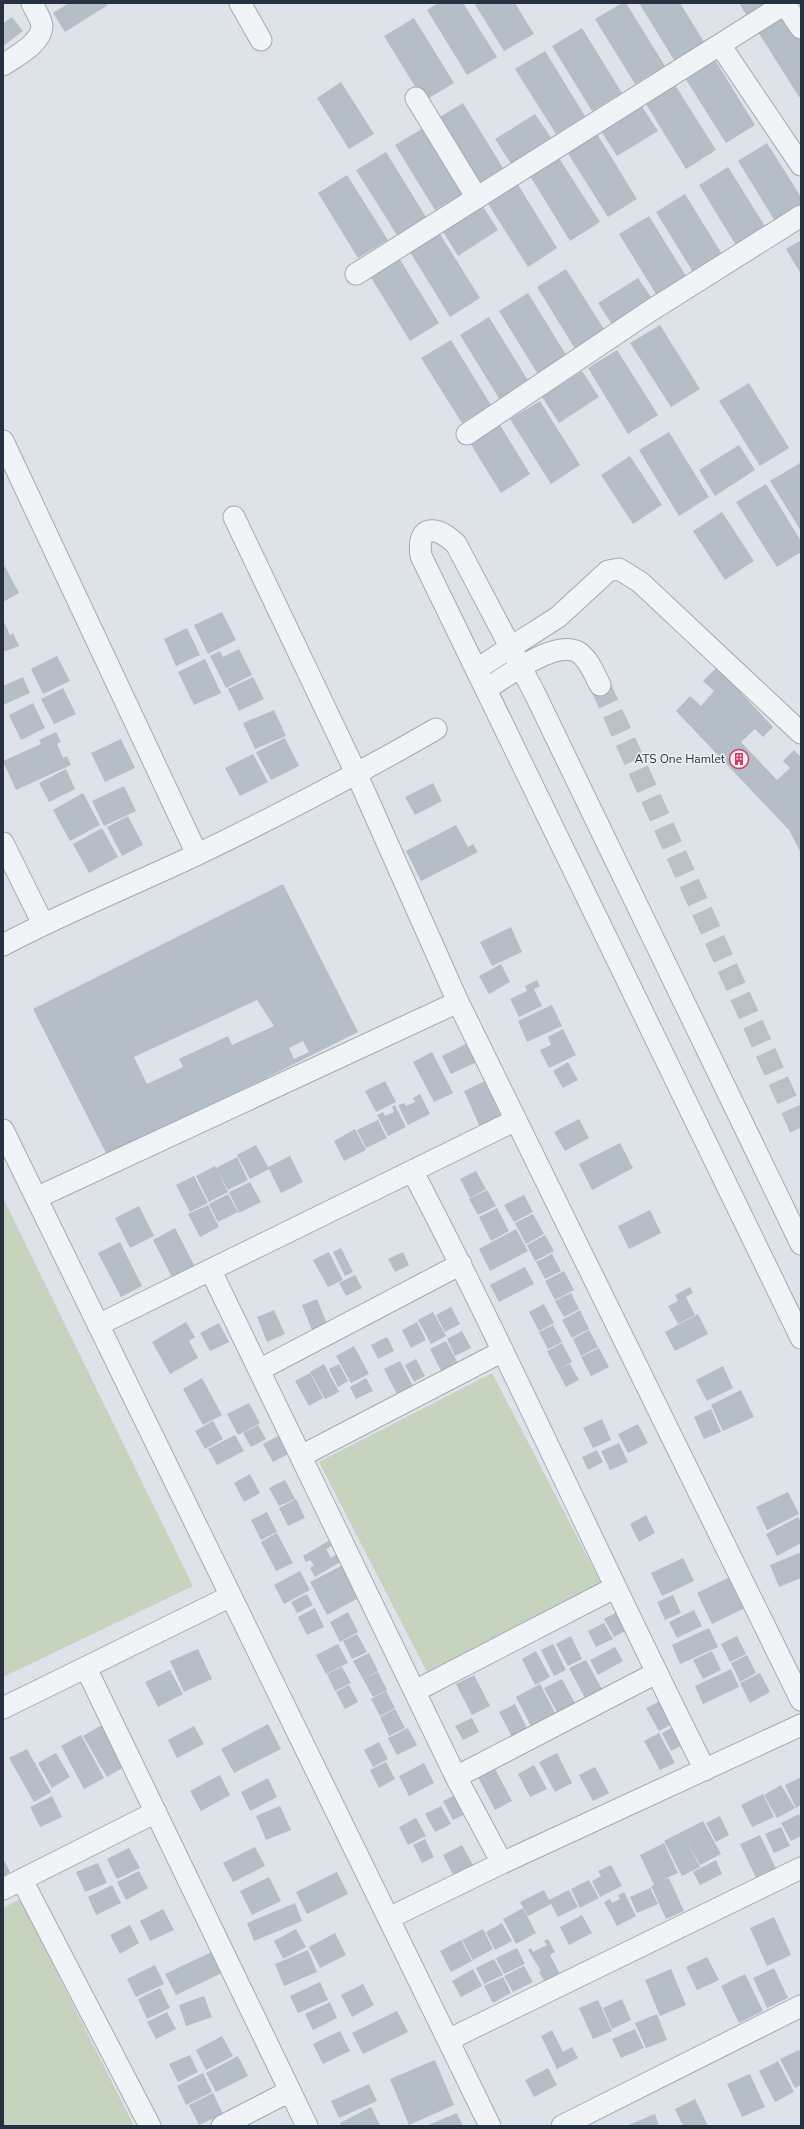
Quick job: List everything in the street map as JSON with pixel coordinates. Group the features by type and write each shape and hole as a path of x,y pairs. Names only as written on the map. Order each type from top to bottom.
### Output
{"street":[{"path":"3,66 32,44 40,35 42,26 32,3"},
{"path":"240,3 261,40"},
{"path":"356,274 785,3 801,28"},
{"path":"720,45 801,165"},
{"path":"416,98 477,198"},
{"path":"466,434 650,311 801,216"},
{"path":"3,440 197,854"},
{"path":"234,517 357,775 458,1002 801,1700"},
{"path":"801,1244 522,667 456,544 446,534 437,530 428,531 422,537 419,545 421,556 801,1338"},
{"path":"476,669 558,617 608,572 619,569 640,582 801,733"},
{"path":"486,689 522,667 560,649 568,649 584,657 600,685"},
{"path":"3,945 43,924 197,854 357,775 436,729"},
{"path":"3,843 43,924"},
{"path":"36,1198 458,1002"},
{"path":"98,1325 413,1172 516,1120"},
{"path":"3,1130 490,2126"},
{"path":"413,1172 461,1264 614,1588 706,1770"},
{"path":"259,1370 461,1264"},
{"path":"211,1271 456,1777 502,1863"},
{"path":"301,1456 503,1351"},
{"path":"415,1692 614,1588"},
{"path":"3,1708 231,1596"},
{"path":"86,1668 307,2126"},
{"path":"456,1777 656,1673"},
{"path":"389,1918 502,1863 801,1725"},
{"path":"3,1889 156,1812"},
{"path":"448,2040 801,1868"},
{"path":"22,1880 150,2126"},
{"path":"562,2126 801,2006"},
{"path":"222,2126 290,2091"}],"green space":[{"path":"3,1198 193,1586 3,1677"},
{"path":"492,1373 601,1583 427,1672 319,1462"},
{"path":"20,1899 134,2126 3,2126 3,1908"}],"building":[{"path":"69,3 106,3 108,5 65,32 53,13"},
{"path":"438,3 463,3 497,57 467,75 427,10"},
{"path":"474,3 515,3 534,34 504,51"},
{"path":"622,3 626,3 665,66 635,84 595,19"},
{"path":"639,3 680,3 704,42 674,60"},
{"path":"739,3 768,3 747,16"},
{"path":"788,14 801,35 801,96 799,97 758,32"},
{"path":"12,17 23,31 3,46 3,23"},
{"path":"414,18 454,83 424,101 384,36"},
{"path":"582,28 622,93 592,111 552,46"},
{"path":"545,51 585,116 556,134 515,69"},
{"path":"715,60 755,125 726,143 685,78"},
{"path":"341,82 374,134 349,149 317,98"},
{"path":"675,85 716,150 686,169 646,104"},
{"path":"463,103 503,168 474,186 433,121"},
{"path":"641,105 658,131 617,156 601,131"},
{"path":"535,114 552,139 512,165 495,139"},
{"path":"425,127 465,192 435,210 395,145"},
{"path":"597,134 637,199 608,217 567,152"},
{"path":"767,143 801,197 801,211 778,226 738,161"},
{"path":"386,152 426,217 397,235 356,170"},
{"path":"559,158 600,222 570,241 530,176"},
{"path":"728,167 768,231 739,250 699,185"},
{"path":"347,175 388,240 358,258 318,193"},
{"path":"517,183 557,248 528,267 487,202"},
{"path":"685,194 725,259 696,277 656,212"},
{"path":"482,205 498,230 458,256 442,230"},
{"path":"649,216 689,281 659,299 619,234"},
{"path":"440,234 480,298 450,317 410,252"},
{"path":"801,240 801,274 786,249"},
{"path":"399,258 439,323 410,341 370,276"},
{"path":"566,269 607,334 577,352 537,287"},
{"path":"638,278 655,303 615,329 598,303"},
{"path":"528,293 568,358 539,376 499,311"},
{"path":"489,317 529,382 500,400 460,335"},
{"path":"660,325 700,389 671,407 630,343"},
{"path":"451,340 491,405 462,423 421,358"},
{"path":"617,350 658,415 628,434 588,368"},
{"path":"582,371 599,397 559,423 542,397"},
{"path":"749,383 789,448 760,466 719,401"},
{"path":"540,401 580,465 551,484 510,419"},
{"path":"500,425 530,474 501,493 470,443"},
{"path":"669,432 709,497 679,516 639,450"},
{"path":"739,445 755,470 715,496 699,470"},
{"path":"630,456 662,505 633,524 601,475"},
{"path":"800,463 801,465 801,531 770,481"},
{"path":"766,484 801,541 801,552 777,567 736,502"},
{"path":"722,512 754,561 725,580 693,531"},
{"path":"3,563 19,593 3,602"},
{"path":"222,612 236,640 208,654 194,625"},
{"path":"3,620 10,635 13,633 19,646 3,652"},
{"path":"187,628 200,655 176,666 164,639"},
{"path":"239,649 252,675 226,688 210,656 220,651 223,657"},
{"path":"57,656 70,681 43,694 31,669"},
{"path":"205,659 221,693 194,705 178,672"},
{"name":"ATS One Hamlet","path":"717,667 773,727 763,737 755,729 741,742 777,780 790,768 783,761 794,750 801,757 801,853 789,830 676,711 690,696 701,706 714,691 703,681"},
{"path":"23,677 30,693 3,705 3,686"},
{"path":"253,677 264,699 239,711 228,689"},
{"path":"63,688 76,714 54,724 41,699"},
{"path":"33,703 45,728 21,740 9,715"},
{"path":"274,710 286,736 255,749 243,723"},
{"path":"56,732 61,742 57,744 63,758 67,756 71,765 16,790 3,761 41,744 39,740"},
{"path":"285,738 299,766 271,780 256,752"},
{"path":"121,739 135,768 105,782 91,753"},
{"path":"253,754 268,782 240,796 225,768"},
{"path":"66,769 75,789 49,802 39,783"},
{"path":"433,783 442,801 415,815 405,797"},
{"path":"124,786 136,811 104,826 92,801"},
{"path":"83,793 100,825 70,841 53,810"},
{"path":"128,816 143,845 122,856 107,827"},
{"path":"456,825 468,847 473,844 478,852 421,881 406,851"},
{"path":"102,828 118,857 89,873 73,844"},
{"path":"283,884 358,1032 108,1157 33,1009","holes":["257,1000 274,1026 232,1045 228,1036 179,1059 183,1067 147,1084 134,1057","303,1041 309,1052 294,1059 289,1048"]},
{"path":"511,927 522,952 492,966 480,942"},
{"path":"501,964 510,982 489,994 479,976"},
{"path":"537,980 540,986 534,989 542,1006 519,1017 510,999 527,991 525,986"},
{"path":"552,1005 562,1026 527,1042 518,1021"},
{"path":"563,1029 576,1055 549,1068 540,1050 551,1045 548,1037"},
{"path":"474,1040 483,1059 451,1074 442,1056"},
{"path":"432,1052 453,1093 434,1102 413,1062"},
{"path":"568,1062 578,1080 563,1088 553,1071"},
{"path":"385,1081 396,1102 376,1112 365,1091"},
{"path":"485,1081 501,1117 480,1127 464,1091"},
{"path":"420,1094 430,1114 408,1125 398,1105 404,1103 406,1106 415,1102 413,1098"},
{"path":"395,1105 406,1127 388,1136 377,1115 383,1112 385,1116 394,1112 392,1107"},
{"path":"579,1119 589,1138 565,1151 554,1132"},
{"path":"378,1120 387,1138 366,1148 357,1130"},
{"path":"355,1129 366,1150 344,1161 334,1141"},
{"path":"620,1143 633,1168 592,1190 579,1164"},
{"path":"256,1145 268,1167 290,1156 303,1182 281,1193 269,1169 250,1179 237,1155"},
{"path":"237,1157 248,1180 228,1190 216,1168"},
{"path":"215,1166 228,1192 209,1202 196,1176"},
{"path":"476,1171 486,1189 470,1198 460,1179"},
{"path":"194,1176 208,1203 190,1212 176,1185"},
{"path":"250,1182 261,1202 239,1213 229,1192"},
{"path":"487,1190 496,1206 478,1215 469,1199"},
{"path":"228,1194 238,1212 218,1222 209,1204"},
{"path":"524,1195 533,1212 514,1222 504,1205"},
{"path":"208,1205 219,1227 200,1237 188,1214"},
{"path":"139,1206 154,1236 130,1248 115,1218"},
{"path":"497,1208 509,1231 491,1241 479,1217"},
{"path":"650,1210 661,1233 629,1249 618,1226"},
{"path":"533,1214 544,1234 526,1244 515,1223"},
{"path":"175,1228 195,1267 173,1279 153,1240"},
{"path":"516,1229 528,1251 490,1271 479,1249"},
{"path":"545,1235 554,1251 535,1261 527,1245"},
{"path":"120,1242 142,1286 121,1297 98,1253"},
{"path":"341,1248 353,1272 345,1276 333,1252"},
{"path":"329,1252 343,1280 328,1287 313,1260"},
{"path":"403,1252 409,1265 395,1272 388,1259"},
{"path":"552,1254 561,1271 545,1279 536,1262"},
{"path":"525,1267 534,1284 499,1302 490,1285"},
{"path":"564,1271 574,1290 555,1300 545,1281"},
{"path":"355,1275 362,1288 346,1296 339,1283"},
{"path":"690,1287 693,1293 686,1297 695,1315 678,1324 668,1306 678,1301 675,1295"},
{"path":"571,1293 579,1309 564,1317 555,1301"},
{"path":"317,1299 329,1329 314,1335 302,1305"},
{"path":"544,1304 554,1323 539,1331 529,1312"},
{"path":"451,1307 460,1324 445,1332 436,1315"},
{"path":"274,1310 285,1334 267,1342 257,1317"},
{"path":"580,1310 589,1329 572,1338 562,1320"},
{"path":"433,1312 446,1336 431,1344 418,1320"},
{"path":"698,1314 708,1334 675,1351 665,1332"},
{"path":"186,1322 195,1337 189,1341 198,1358 170,1374 152,1342"},
{"path":"417,1322 426,1340 411,1348 402,1330"},
{"path":"219,1323 229,1342 210,1351 200,1333"},
{"path":"553,1325 562,1342 548,1349 539,1332"},
{"path":"589,1330 598,1347 581,1356 573,1339"},
{"path":"462,1331 471,1348 455,1356 447,1339"},
{"path":"387,1337 394,1351 378,1359 371,1345"},
{"path":"446,1341 459,1365 442,1373 430,1349"},
{"path":"562,1343 572,1362 557,1370 547,1351"},
{"path":"354,1346 369,1374 351,1383 336,1356"},
{"path":"599,1348 609,1367 591,1376 581,1357"},
{"path":"416,1359 425,1376 414,1382 405,1365"},
{"path":"400,1361 414,1388 398,1396 384,1369"},
{"path":"324,1364 339,1392 325,1399 310,1372"},
{"path":"339,1364 348,1381 338,1387 329,1369"},
{"path":"570,1364 579,1380 566,1387 557,1370"},
{"path":"723,1366 733,1388 707,1401 696,1380"},
{"path":"310,1373 323,1398 309,1406 295,1381"},
{"path":"202,1378 222,1415 203,1425 183,1389"},
{"path":"366,1378 373,1391 356,1399 350,1387"},
{"path":"741,1390 754,1417 723,1431 711,1405"},
{"path":"249,1403 260,1423 238,1435 227,1414"},
{"path":"711,1409 721,1432 704,1439 694,1417"},
{"path":"602,1419 611,1440 593,1448 583,1428"},
{"path":"213,1421 223,1439 205,1449 195,1431"},
{"path":"638,1424 648,1443 628,1453 618,1434"},
{"path":"258,1425 266,1439 251,1447 243,1433"},
{"path":"235,1435 244,1451 217,1465 208,1449"},
{"path":"278,1436 288,1454 273,1462 263,1444"},
{"path":"619,1443 628,1462 610,1470 601,1451"},
{"path":"597,1450 603,1462 588,1470 582,1457"},
{"path":"250,1474 260,1493 244,1502 234,1483"},
{"path":"285,1480 295,1499 279,1506 269,1488"},
{"path":"788,1492 799,1514 767,1530 756,1507"},
{"path":"296,1499 305,1518 288,1526 279,1508"},
{"path":"267,1512 277,1532 261,1540 251,1520"},
{"path":"646,1515 655,1533 639,1542 630,1524"},
{"path":"798,1517 801,1522 801,1543 777,1556 766,1534"},
{"path":"277,1533 293,1563 276,1571 261,1542"},
{"path":"335,1537 338,1542 326,1549 331,1558 343,1550 347,1558 315,1577 310,1568 314,1565 310,1560 306,1562 303,1556"},
{"path":"799,1553 801,1557 801,1578 779,1587 770,1565"},
{"path":"683,1558 694,1581 662,1596 651,1573"},
{"path":"347,1563 364,1595 327,1615 310,1582"},
{"path":"300,1571 310,1590 284,1604 274,1585"},
{"path":"732,1576 747,1607 712,1624 697,1593"},
{"path":"307,1594 313,1605 297,1613 291,1602"},
{"path":"673,1595 681,1613 665,1620 657,1602"},
{"path":"315,1608 324,1627 307,1635 298,1617"},
{"path":"694,1610 702,1626 677,1638 669,1622"},
{"path":"619,1611 629,1629 614,1637 604,1619"},
{"path":"348,1612 358,1632 340,1642 330,1622"},
{"path":"604,1623 613,1639 596,1647 588,1631"},
{"path":"709,1628 718,1647 680,1664 672,1645"},
{"path":"357,1634 367,1652 352,1659 343,1641"},
{"path":"571,1636 582,1659 568,1666 556,1644"},
{"path":"737,1636 746,1654 730,1662 721,1644"},
{"path":"338,1644 348,1663 326,1674 316,1655"},
{"path":"553,1644 566,1670 554,1676 541,1650"},
{"path":"615,1647 623,1661 598,1675 590,1660"},
{"path":"198,1649 212,1679 184,1692 170,1661"},
{"path":"536,1651 550,1677 535,1685 522,1659"},
{"path":"712,1651 721,1670 703,1679 693,1660"},
{"path":"369,1653 378,1671 363,1679 353,1661"},
{"path":"747,1655 756,1673 740,1682 731,1663"},
{"path":"586,1660 603,1691 586,1700 569,1668"},
{"path":"342,1667 351,1683 335,1691 327,1674"},
{"path":"731,1669 739,1687 703,1704 695,1686"},
{"path":"170,1670 183,1694 158,1707 145,1682"},
{"path":"378,1672 387,1690 373,1697 363,1679"},
{"path":"760,1673 770,1692 750,1703 740,1683"},
{"path":"474,1675 490,1706 472,1715 456,1684"},
{"path":"562,1679 577,1707 559,1716 544,1688"},
{"path":"540,1684 557,1717 533,1730 516,1697"},
{"path":"349,1685 358,1702 345,1709 336,1692"},
{"path":"386,1691 395,1708 380,1716 371,1699"},
{"path":"662,1700 674,1723 659,1731 646,1708"},
{"path":"515,1704 530,1734 515,1742 499,1712"},
{"path":"395,1709 405,1728 389,1736 380,1717"},
{"path":"472,1718 479,1732 463,1740 455,1726"},
{"path":"105,1723 129,1764 107,1777 83,1736"},
{"path":"268,1724 281,1749 234,1773 221,1749"},
{"path":"194,1726 204,1744 177,1758 168,1740"},
{"path":"675,1726 685,1744 671,1751 662,1733"},
{"path":"408,1728 417,1745 397,1755 388,1738"},
{"path":"659,1733 675,1763 660,1770 644,1741"},
{"path":"81,1735 104,1778 84,1789 61,1746"},
{"path":"379,1742 388,1759 373,1767 364,1750"},
{"path":"27,1749 51,1792 34,1802 9,1758"},
{"path":"56,1753 70,1777 52,1788 38,1763"},
{"path":"557,1753 572,1783 555,1792 539,1762"},
{"path":"386,1762 395,1779 379,1788 370,1770"},
{"path":"424,1763 434,1783 409,1796 399,1776"},
{"path":"534,1765 547,1789 530,1797 518,1774"},
{"path":"595,1767 609,1793 593,1801 579,1775"},
{"path":"495,1769 512,1801 495,1810 478,1777"},
{"path":"220,1775 230,1795 201,1811 190,1791"},
{"path":"801,1777 801,1805 796,1808 785,1785"},
{"path":"268,1778 277,1797 250,1811 241,1792"},
{"path":"781,1785 795,1808 777,1818 764,1795"},
{"path":"763,1794 774,1817 752,1827 741,1805"},
{"path":"455,1795 465,1814 453,1820 443,1801"},
{"path":"52,1796 62,1817 40,1827 30,1807"},
{"path":"280,1806 291,1830 266,1840 256,1816"},
{"path":"441,1806 451,1824 435,1832 425,1814"},
{"path":"799,1814 801,1818 801,1836 791,1841 781,1823"},
{"path":"720,1816 729,1835 716,1842 706,1823"},
{"path":"416,1818 426,1836 408,1845 399,1827"},
{"path":"703,1821 721,1854 700,1865 686,1840 700,1867 682,1876 664,1841"},
{"path":"781,1827 790,1846 774,1853 765,1834"},
{"path":"760,1835 779,1875 759,1884 740,1844"},
{"path":"425,1839 434,1857 422,1863 413,1845"},
{"path":"664,1843 678,1873 660,1881 669,1878 684,1911 666,1919 651,1886 654,1885 640,1855"},
{"path":"462,1845 473,1865 453,1875 443,1855"},
{"path":"255,1847 265,1866 233,1882 223,1863"},
{"path":"129,1848 140,1868 117,1879 107,1859"},
{"path":"3,1858 10,1872 3,1876"},
{"path":"716,1860 722,1874 700,1885 693,1872"},
{"path":"98,1863 107,1883 85,1892 76,1872"},
{"path":"611,1865 622,1886 600,1897 592,1881 601,1876 598,1871"},
{"path":"139,1871 148,1888 126,1900 117,1882"},
{"path":"337,1872 348,1894 307,1914 296,1892"},
{"path":"269,1877 281,1901 252,1915 240,1891"},
{"path":"589,1880 599,1898 580,1908 571,1889"},
{"path":"112,1885 121,1903 96,1915 88,1897"},
{"path":"650,1888 658,1904 637,1913 630,1897"},
{"path":"544,1890 551,1904 528,1916 520,1902"},
{"path":"569,1890 578,1907 558,1917 549,1900"},
{"path":"624,1892 636,1916 617,1926 604,1902 610,1899 612,1903 620,1899 618,1895"},
{"path":"295,1903 302,1921 254,1941 247,1923"},
{"path":"523,1908 536,1933 516,1944 503,1919"},
{"path":"163,1909 174,1930 150,1941 140,1921"},
{"path":"582,1915 592,1933 569,1945 560,1927"},
{"path":"774,1917 791,1955 767,1966 750,1928"},
{"path":"502,1923 512,1941 495,1950 486,1932"},
{"path":"130,1925 139,1943 120,1954 110,1935"},
{"path":"296,1929 306,1947 283,1959 274,1941"},
{"path":"483,1929 493,1949 473,1960 462,1940"},
{"path":"335,1933 346,1955 320,1968 309,1947"},
{"path":"548,1939 555,1952 550,1955 561,1976 546,1984 539,1972 541,1971 528,1950 531,1948 533,1952 547,1945 544,1941"},
{"path":"461,1940 472,1961 451,1972 440,1951"},
{"path":"517,1948 525,1964 504,1974 496,1958"},
{"path":"216,1950 226,1971 176,1995 165,1974"},
{"path":"308,1950 317,1972 284,1986 275,1964"},
{"path":"707,1957 719,1980 697,1990 686,1967"},
{"path":"494,1959 503,1975 484,1984 476,1968"},
{"path":"155,1965 164,1984 136,1997 127,1979"},
{"path":"524,1966 533,1982 513,1992 504,1976"},
{"path":"774,1968 788,1998 767,2008 753,1978"},
{"path":"473,1969 482,1986 461,1997 452,1981"},
{"path":"671,1969 686,2005 660,2016 645,1980"},
{"path":"745,1974 763,2011 739,2023 721,1986"},
{"path":"503,1977 511,1993 493,2003 484,1986"},
{"path":"320,1982 328,2000 298,2013 290,1996"},
{"path":"363,1984 374,2005 352,2017 341,1995"},
{"path":"160,1988 170,2008 147,2019 138,1999"},
{"path":"204,1996 212,2017 186,2026 179,2005"},
{"path":"622,1999 631,2020 612,2029 603,2008"},
{"path":"598,2000 612,2031 593,2039 579,2008"},
{"path":"330,2002 337,2018 313,2030 305,2014"},
{"path":"397,2011 408,2032 363,2054 352,2033"},
{"path":"167,2012 176,2029 156,2039 147,2022"},
{"path":"657,2014 667,2040 646,2048 635,2023"},
{"path":"635,2029 644,2048 621,2058 612,2039"},
{"path":"552,2030 563,2052 572,2047 578,2058 557,2069 541,2036"},
{"path":"340,2031 350,2051 323,2064 313,2044"},
{"path":"222,2036 233,2056 206,2070 196,2050"},
{"path":"799,2050 801,2055 801,2085 795,2088 780,2059"},
{"path":"190,2055 198,2072 178,2082 169,2064"},
{"path":"238,2056 248,2076 216,2092 206,2073"},
{"path":"435,2060 454,2105 409,2125 390,2079"},
{"path":"778,2061 794,2092 775,2102 759,2071"},
{"path":"548,2068 557,2085 534,2097 525,2080"},
{"path":"203,2073 212,2092 186,2105 177,2086"},
{"path":"750,2074 765,2107 742,2117 727,2084"},
{"path":"369,2084 377,2101 339,2118 331,2101"},
{"path":"213,2093 223,2114 199,2125 189,2105"},
{"path":"695,2099 708,2126 683,2126 675,2109"},
{"path":"371,2107 380,2125 341,2126 340,2123"},
{"path":"457,2113 463,2126 426,2126"},
{"path":"655,2114 659,2126 626,2126"}],"tunnel":[{"path":"600,685 801,1131"}],"place":[{"name":"ATS One Hamlet","path":"739,759"}]}
